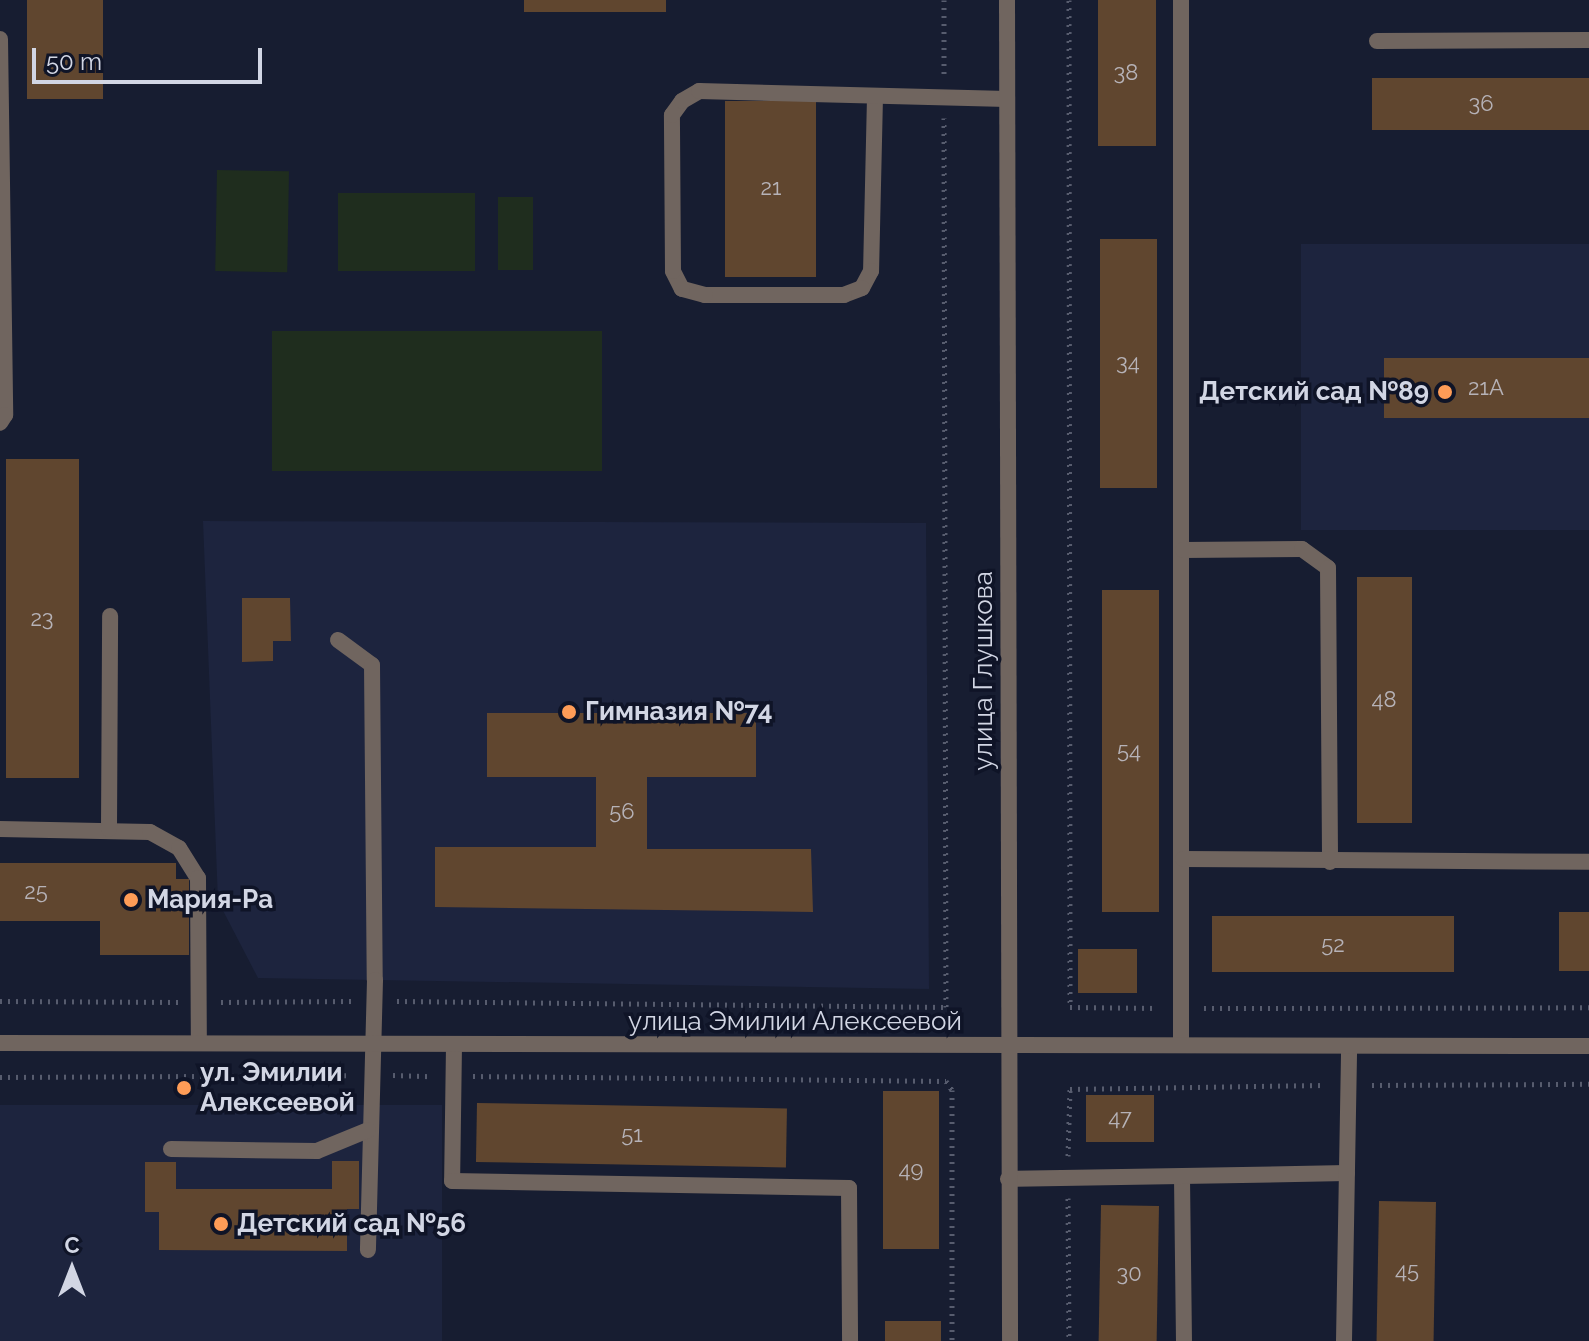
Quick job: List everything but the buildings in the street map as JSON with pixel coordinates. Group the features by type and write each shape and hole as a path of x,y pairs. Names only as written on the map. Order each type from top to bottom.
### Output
{"street":[{"name":"улица Глушкова","path":"1007,0 1010,1341"},
{"path":"1181,0 1181,1045"},
{"path":"0,39 5,415 0,423"},
{"path":"1377,41 1589,40"},
{"path":"875,97 871,271 862,288 844,295 705,295 682,289 673,271 672,115 682,101 699,91 1007,99"},
{"path":"1183,550 1302,549 1328,568 1330,862"},
{"path":"109,829 110,616"},
{"path":"338,640 372,665 375,1000 368,1130 368,1250"},
{"path":"0,829 109,829 160,837 179,848 198,878 199,1043"},
{"path":"1183,859 1589,862"},
{"name":"улица Эмилии Алексеевой","path":"0,1043 1589,1046"},
{"path":"454,1045 452,1181 849,1188 850,1341"},
{"path":"1344,1341 1349,1047"},
{"path":"171,1149 317,1151 368,1130"},
{"path":"1008,1179 1347,1173"},
{"path":"1182,1178 1184,1341"}],"path":[{"path":"0,1001 375,1000 946,1007 944,0"},
{"path":"1069,0 1070,1007 1589,1007"},
{"path":"946,1081 952,1090 952,1341"},
{"path":"1069,1341 1070,1089"}],"shaded area":[{"name":"Детский сад №89","path":"1301,244 1589,244 1589,530 1301,530"},
{"name":"Гимназия №74","path":"203,521 926,523 929,989 258,978 218,901"},
{"name":"Детский сад №56","path":"0,1105 442,1105 442,1341 0,1341"}],"green space":[{"path":"217,170 289,171 287,272 215,271"},
{"path":"338,193 475,193 475,271 338,271"},
{"path":"498,197 533,197 533,270 498,270"},
{"path":"272,331 602,331 602,471 272,471"}],"place":[{"name":"Детский сад №89","path":"1445,392"},
{"name":"Гимназия №74","path":"569,712"},
{"name":"Мария-Ра","path":"131,900"},
{"name":"ул. Эмилии Алексеевой","path":"184,1088"},
{"name":"Детский сад №56","path":"221,1224"}]}
